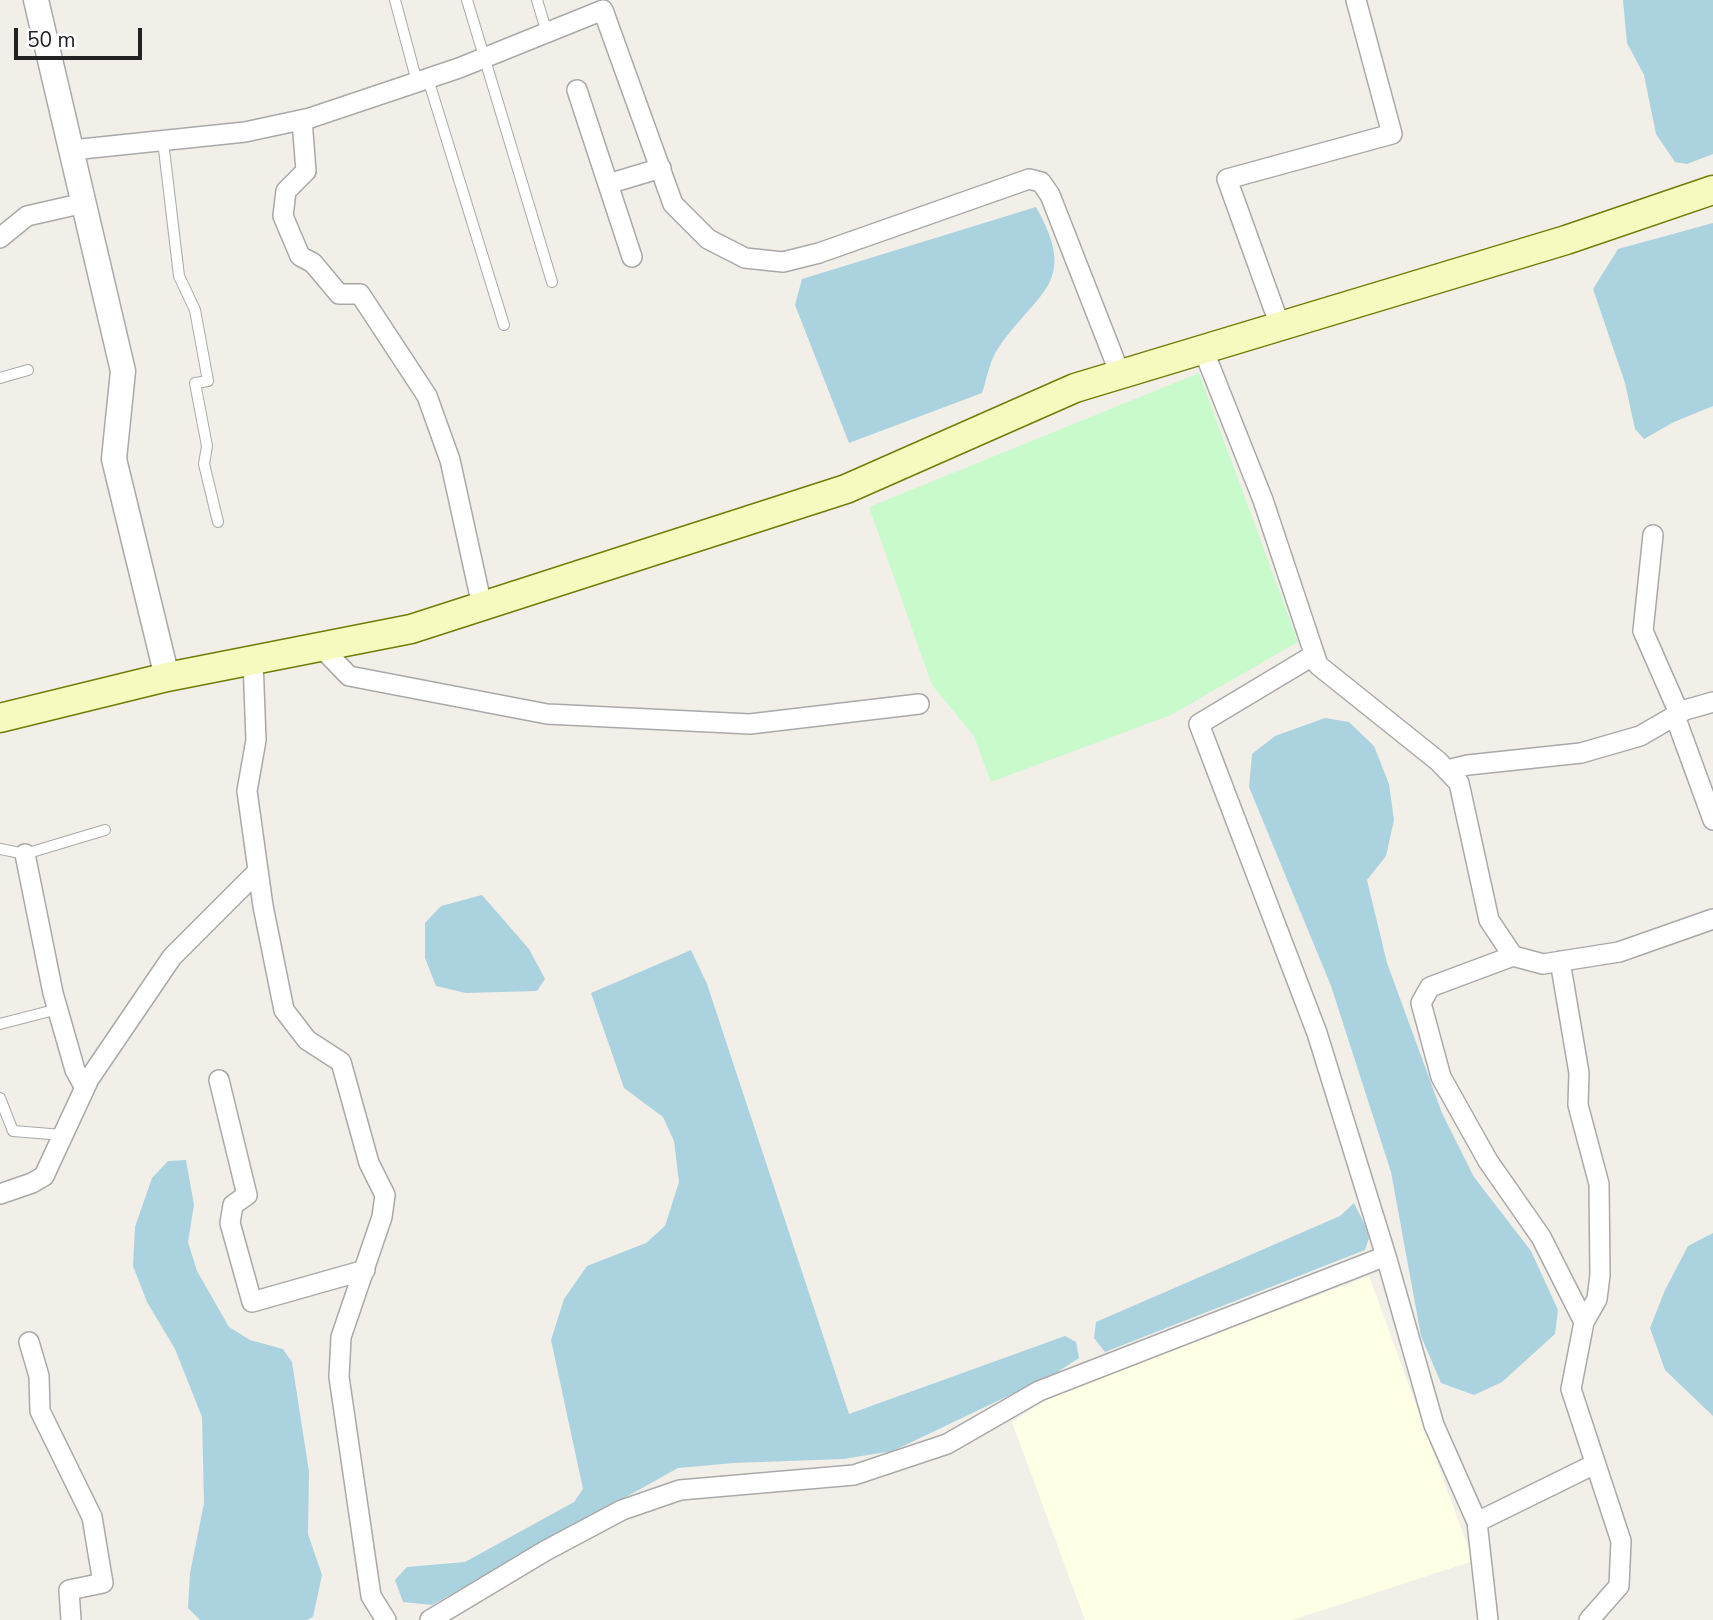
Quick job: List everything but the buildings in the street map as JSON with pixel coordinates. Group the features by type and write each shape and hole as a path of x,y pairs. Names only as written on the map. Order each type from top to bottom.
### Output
{"main road":[{"path":"0,718 167,677 411,629 846,489 1075,388 1566,240 1713,190"}],"street":[{"path":"36,0 123,371 114,459 167,677"},
{"path":"1280,326 1227,179 1392,134 1356,0"},
{"path":"72,150 244,132 302,120 485,58 603,10 673,204 708,239 745,258 783,262 819,253 1029,179 1041,182 1050,195 1120,374"},
{"path":"577,90 632,257"},
{"path":"302,120 306,171 286,191 283,216 300,256 313,263 339,295 360,294 427,396 450,460 482,606"},
{"path":"608,184 661,168"},
{"path":"0,238 27,216 84,202"},
{"path":"1203,349 1263,500 1318,665 1447,770 1459,783 1489,920 1513,956"},
{"path":"1653,535 1643,631 1677,715 1713,820"},
{"path":"321,647 349,676 547,714 750,724 919,704"},
{"path":"1314,654 1199,724 1317,1033 1386,1256 1434,1425 1477,1522 1488,1620"},
{"path":"253,660 256,740 247,791 258,871 284,1010 307,1040 341,1062 369,1163 385,1195 382,1217 341,1337 339,1377 371,1596 386,1620"},
{"path":"1447,770 1468,765 1581,753 1640,736 1677,715 1713,702"},
{"path":"25,854 58,1009 75,1070 85,1088"},
{"path":"0,1194 44,1176 85,1088 172,957 258,871"},
{"path":"1584,1322 1541,1237 1488,1161 1441,1077 1421,1003 1430,987 1513,956 1543,964 1619,952 1713,919"},
{"path":"1560,961 1579,1073 1578,1105 1599,1184 1600,1275 1597,1299 1584,1322 1570,1389 1621,1541 1619,1586 1589,1620"},
{"path":"219,1080 247,1195 233,1205 230,1223 253,1302 365,1269"},
{"path":"430,1620 545,1551 622,1510 680,1490 854,1475 947,1444 1040,1391 1386,1256"},
{"path":"29,1342 39,1376 40,1411 92,1517 103,1583 69,1590 71,1620"},
{"path":"1477,1522 1595,1464"}],"lane":[{"path":"395,0 504,325"},
{"path":"467,0 552,282"},
{"path":"537,0 547,33"},
{"path":"163,141 178,276 195,310 208,381 195,383 207,446 204,464 218,522"},
{"path":"0,379 28,370"},
{"path":"0,849 25,854 106,830"},
{"path":"0,1024 58,1009"},
{"path":"0,1098 13,1131 63,1135"}],"shaded area":[{"path":"1369,1276 1473,1561 1292,1620 1085,1620 1012,1422 1051,1397"}],"green space":[{"path":"1199,373 1298,642 1171,715 991,782 974,736 932,685 869,507"}],"water":[{"path":"1623,0 1713,0 1713,154 1687,164 1675,162 1656,134 1644,75 1627,43"},
{"path":"1036,207 1054,253 1054,270 1040,298 996,352 982,393 849,443 795,305 802,279"},
{"path":"1713,223 1713,406 1674,422 1644,439 1635,429 1625,383 1593,289 1618,249"},
{"path":"1325,718 1349,722 1374,746 1389,784 1394,820 1386,856 1367,880 1387,963 1442,1113 1474,1177 1531,1251 1558,1310 1555,1334 1502,1382 1474,1395 1441,1383 1421,1336 1391,1172 1331,986 1249,787 1252,754 1275,736"},
{"path":"482,895 529,949 545,979 537,991 466,993 436,986 425,958 425,923 441,906"},
{"path":"691,950 707,984 849,1414 1065,1336 1076,1342 1079,1358 1056,1373 893,1451 843,1459 678,1468 432,1605 403,1602 395,1580 407,1567 465,1562 574,1502 583,1489 551,1340 564,1299 587,1266 646,1243 665,1226 679,1182 674,1141 663,1117 624,1088 591,993"},
{"path":"186,1160 194,1205 188,1242 197,1271 229,1327 250,1340 283,1349 292,1362 309,1472 308,1534 322,1575 313,1617 307,1620 200,1620 188,1608 190,1573 204,1503 202,1417 175,1349 147,1302 133,1266 135,1227 152,1178 168,1161"},
{"path":"1354,1203 1370,1235 1365,1250 1105,1352 1094,1338 1096,1322 1340,1216"},
{"path":"1713,1233 1713,1416 1665,1370 1650,1328 1665,1290 1688,1246"}]}
